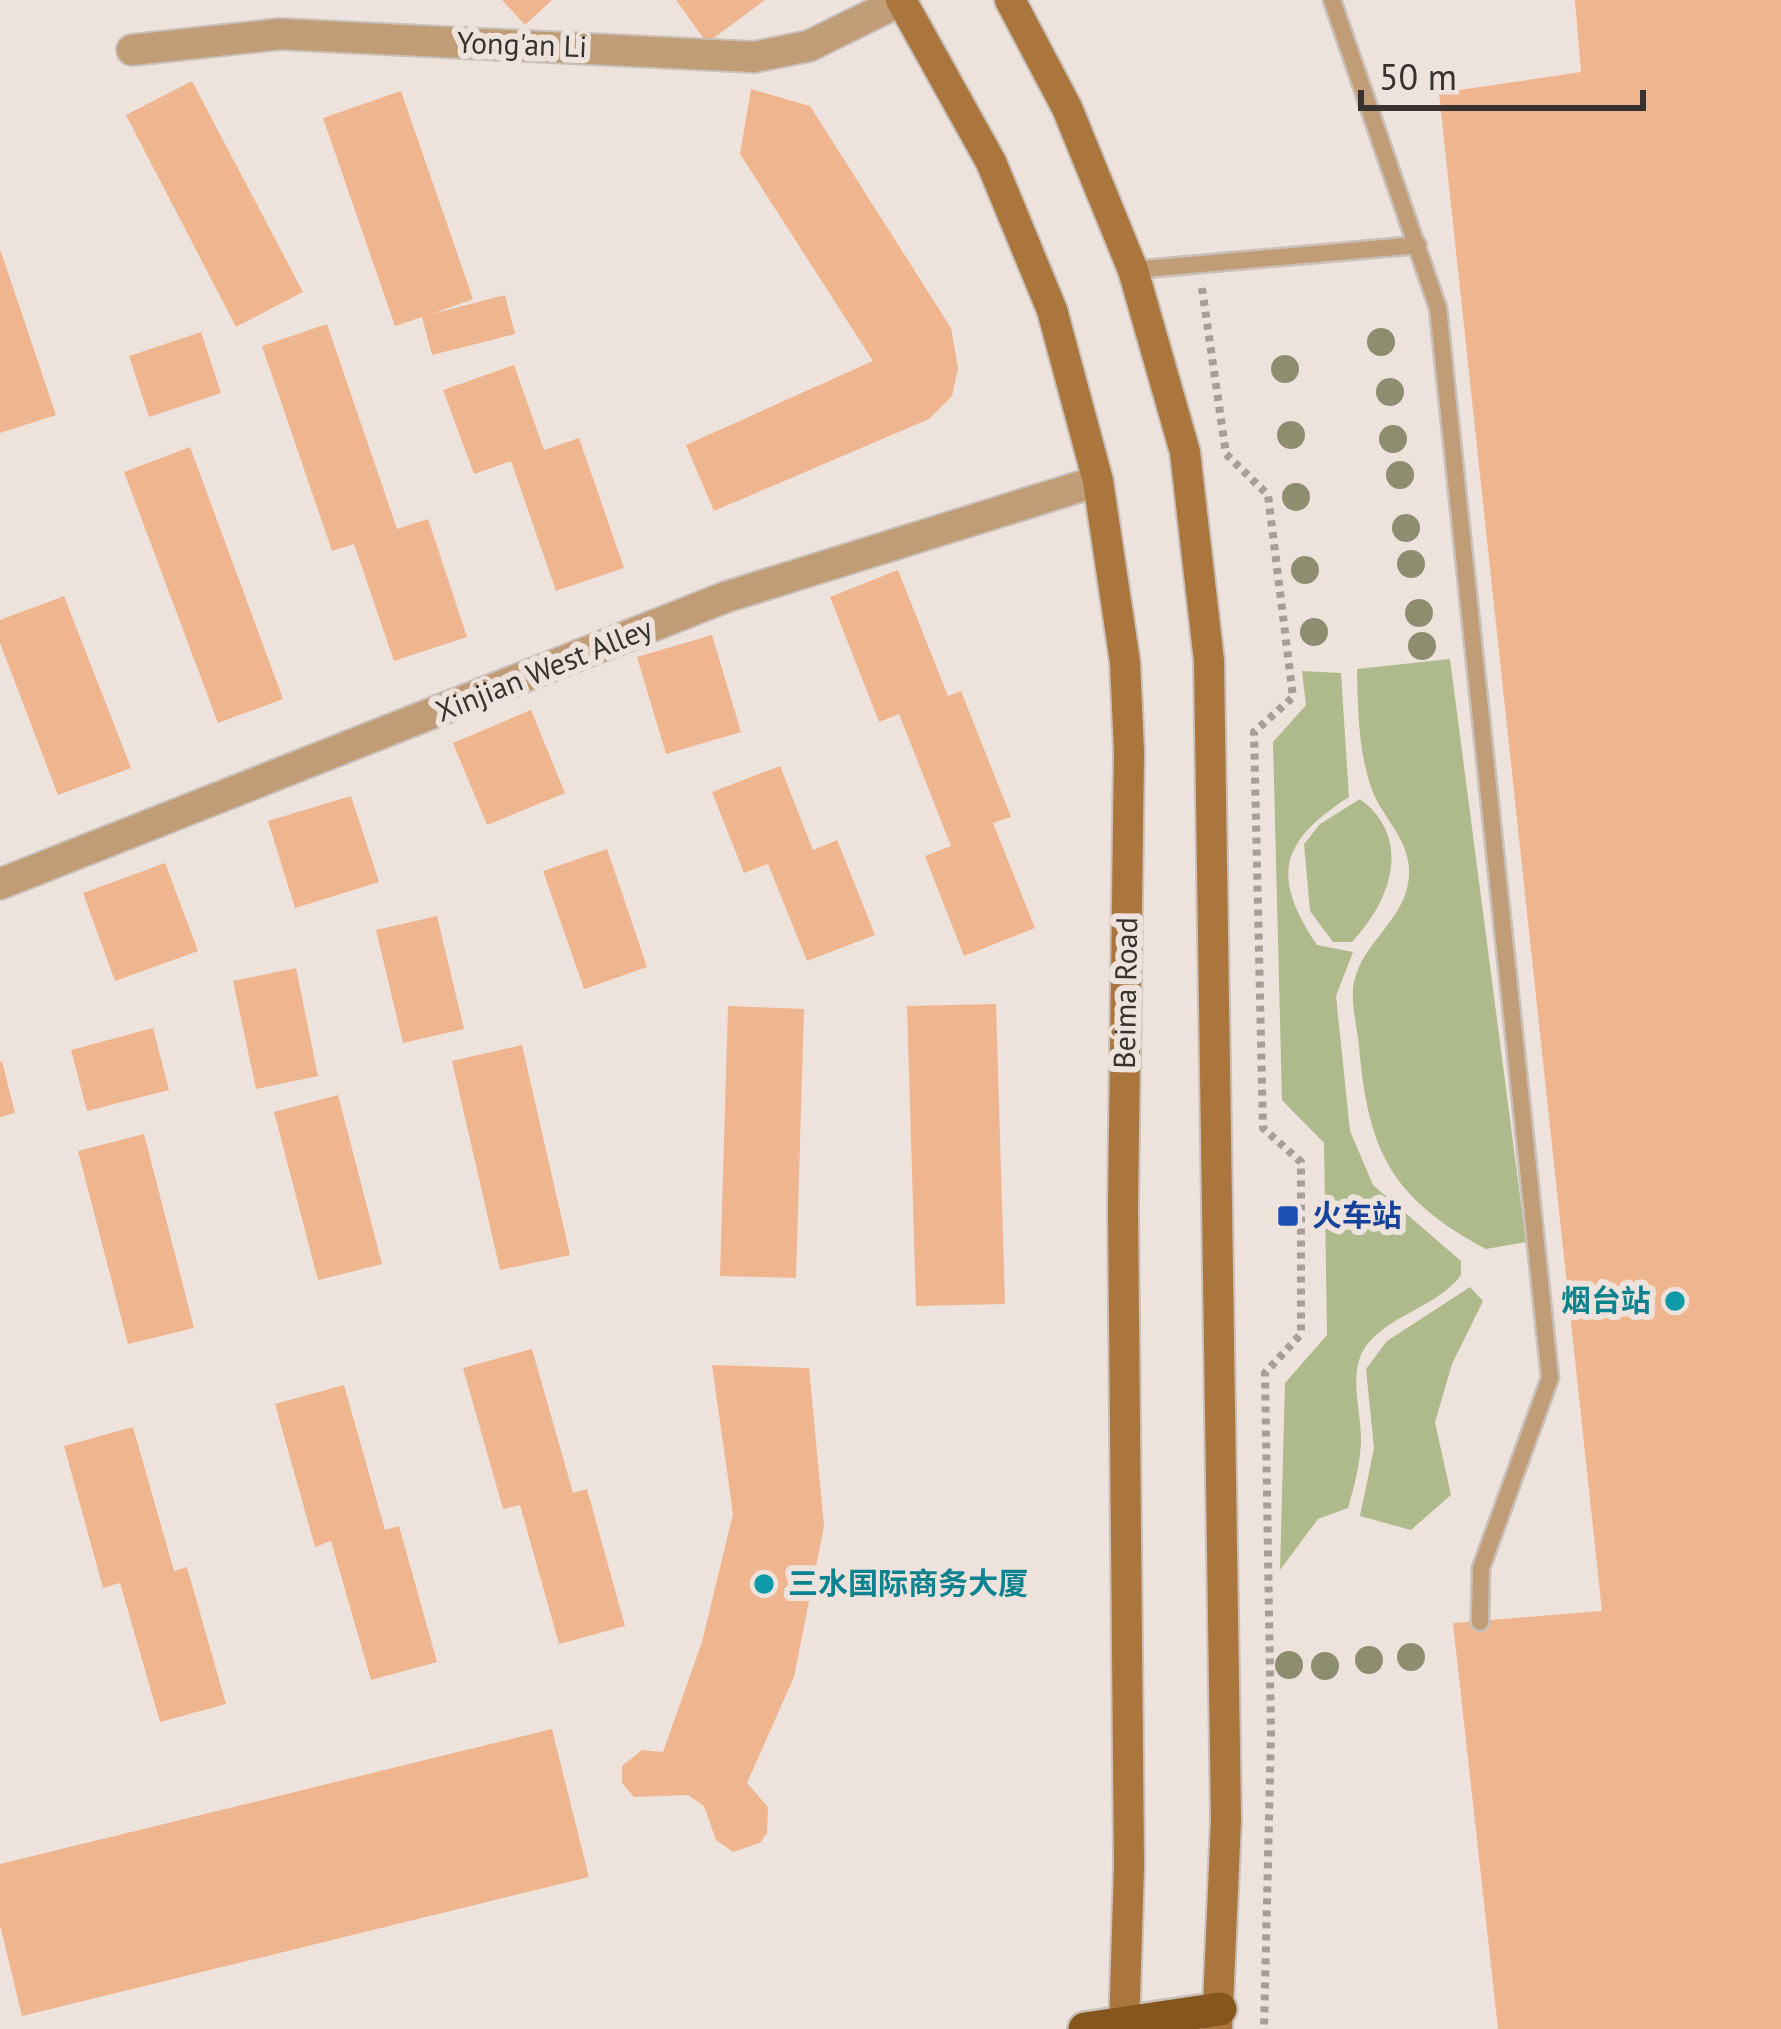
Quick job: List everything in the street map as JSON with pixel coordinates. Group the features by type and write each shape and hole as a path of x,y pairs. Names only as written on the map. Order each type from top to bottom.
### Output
{"highway":[{"path":"1085,2029 1218,2019"}],"main road":[{"name":"Beima Road","path":"901,0 991,162 1052,310 1098,481 1125,662 1129,752 1123,1205 1129,1866 1125,2025"},
{"path":"1010,0 1067,108 1133,270 1184,452 1209,661 1226,1820 1218,2019"}],"street":[{"name":"Yong'an Li","path":"132,50 280,34 754,57 809,46 901,0"},
{"name":"Xinjian West Alley","path":"0,884 726,597 1098,481"}],"lane":[{"path":"1331,2 1438,308 1550,1378 1481,1568 1480,1622"},
{"path":"1133,270 1418,245"}],"path":[{"path":"1199,266 1226,454 1268,495 1293,698 1254,732 1263,1128 1301,1162 1301,1334 1265,1372 1271,1732 1264,2029"}],"green space":[{"path":"1450,659 1526,1242 1486,1249 1427,1211 1390,1168 1369,1115 1353,1005 1359,967 1403,901 1409,869 1404,847 1367,773 1357,669"},
{"path":"1302,671 1341,673 1349,797 1326,813 1297,845 1289,879 1293,899 1317,945 1353,952 1336,996 1350,1131 1373,1185 1461,1261 1461,1275 1441,1294 1380,1331 1362,1352 1356,1376 1360,1451 1348,1508 1318,1519 1280,1570 1285,1383 1327,1335 1324,1143 1282,1100 1273,742 1306,705"},
{"path":"1360,799 1387,833 1390,870 1377,908 1365,926 1352,942 1333,942 1310,911 1304,844 1320,824"},
{"path":"1470,1287 1483,1301 1452,1364 1435,1422 1451,1495 1411,1530 1360,1516 1374,1448 1366,1369 1387,1341"}],"building":[{"path":"502,0 552,0 525,25"},
{"path":"676,0 765,0 707,43"},
{"name":"烟台站","path":"1575,0 1781,0 1781,2029 1498,2029 1453,1623 1602,1611 1439,93 1581,72"},
{"path":"192,81 303,292 236,327 126,115"},
{"path":"751,89 810,106 951,328 958,368 952,396 929,419 714,511 686,445 873,361 740,154"},
{"path":"401,91 473,299 432,314 505,295 515,334 432,355 422,317 395,326 323,118"},
{"path":"0,249 56,415 0,433"},
{"path":"327,324 397,529 428,519 467,637 394,661 354,544 332,551 262,346"},
{"path":"201,332 221,393 149,417 129,356"},
{"path":"514,365 544,450 579,438 624,568 556,591 511,461 474,474 443,390"},
{"path":"190,447 283,699 218,723 124,472"},
{"path":"898,570 948,696 961,691 1011,817 993,823 1035,928 964,956 925,856 951,846 899,714 879,722 830,597"},
{"path":"64,596 131,768 58,795 0,643 0,620"},
{"path":"712,635 741,732 666,754 637,657"},
{"path":"531,710 565,793 487,825 453,743"},
{"path":"780,766 813,850 837,840 875,935 807,961 768,864 744,873 712,792"},
{"path":"351,796 379,882 295,908 268,821"},
{"path":"607,849 647,967 584,989 543,871"},
{"path":"165,863 198,951 115,981 83,893"},
{"path":"437,916 464,1029 403,1043 376,930"},
{"path":"296,968 318,1076 256,1089 233,981"},
{"path":"996,1004 1005,1304 916,1306 907,1006"},
{"path":"728,1006 804,1009 796,1278 720,1276"},
{"path":"153,1028 169,1090 87,1111 71,1050"},
{"path":"522,1045 570,1255 500,1270 452,1061"},
{"path":"0,1062 15,1113 0,1117"},
{"path":"338,1095 382,1264 318,1280 274,1112"},
{"path":"144,1134 194,1328 128,1344 78,1151"},
{"path":"532,1349 573,1493 587,1489 625,1626 559,1644 520,1505 503,1509 463,1368"},
{"name":"三水国际商务大厦","path":"712,1365 809,1368 824,1526 794,1677 747,1783 768,1807 767,1833 760,1843 733,1852 716,1840 704,1806 688,1795 634,1797 622,1783 622,1766 642,1750 663,1752 702,1642 733,1514"},
{"path":"344,1385 385,1530 399,1526 437,1662 371,1680 331,1541 315,1547 275,1404"},
{"path":"133,1427 174,1571 187,1567 226,1704 160,1722 120,1583 103,1588 64,1446"},
{"path":"552,1729 589,1877 22,2016 0,1925 0,1864"}],"place":[{"name":"火车站","path":"1288,1216"},
{"name":"烟台站","path":"1675,1301"},
{"name":"三水国际商务大厦","path":"764,1584"}]}
